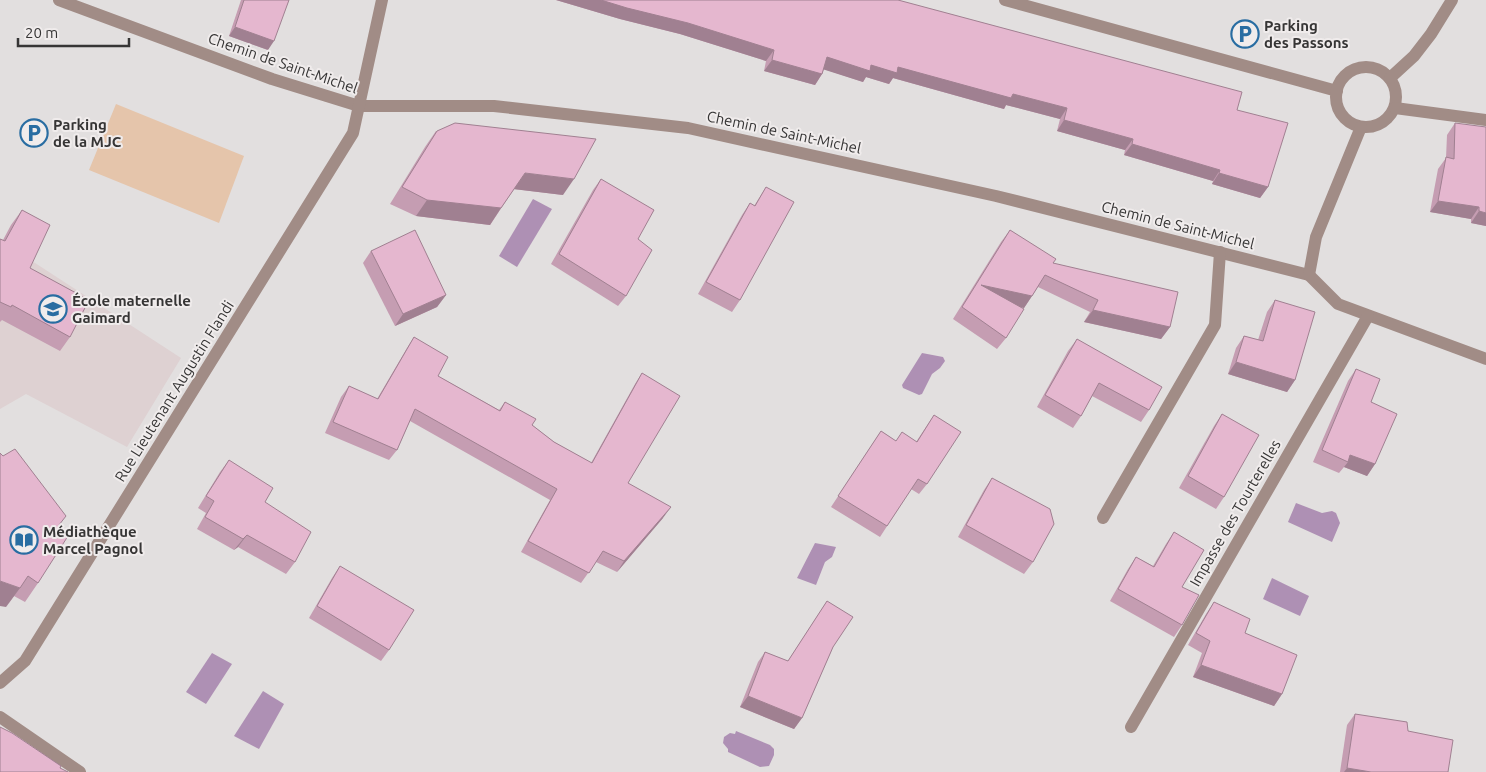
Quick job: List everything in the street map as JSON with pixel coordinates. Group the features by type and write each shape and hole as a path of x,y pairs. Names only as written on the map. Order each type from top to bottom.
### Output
{"street":[{"name":"Chemin de Saint-Michel","path":"59,0 272,79 359,106 494,106 688,128 996,196 1309,275"},
{"name":"Rue Lieutenant Augustin Flandi","path":"0,683 25,661 36,645 352,133 382,0"},
{"path":"1005,0 1336,91"},
{"path":"1390,78 1414,56 1431,34 1452,0"},
{"path":"1366,67 1376,68 1386,73 1390,78 1396,91 1397,102 1387,119 1380,125 1361,127 1352,124 1344,118 1336,101 1336,91 1346,74 1366,67"},
{"path":"1395,108 1486,120"},
{"path":"1361,127 1316,236 1309,275 1338,304 1486,359"},
{"path":"1103,518 1215,325 1220,252"},
{"name":"Impasse des Tourterelles","path":"1131,727 1368,316"},
{"path":"0,717 80,772"}],"shaded area":[{"path":"116,104 244,156 219,223 89,170"},
{"path":"533,199 552,209 517,267 499,256"},
{"name":"École maternelle Gaimard","path":"0,244 32,261 181,358 127,447 26,394 0,409"},
{"path":"922,353 943,357 945,361 932,374 922,394 919,395 903,388 902,385"},
{"path":"1296,503 1322,513 1332,511 1336,513 1340,523 1332,542 1288,522"},
{"path":"815,543 836,547 832,557 825,562 816,585 797,578"},
{"path":"1272,578 1309,596 1300,616 1263,599"},
{"path":"212,653 232,664 206,704 186,692"},
{"path":"263,691 284,704 259,749 234,736"},
{"path":"736,731 770,745 774,749 774,755 769,766 760,767 728,752 723,743 724,737 730,733 735,734"}],"building":[{"path":"244,0 289,0 274,41 235,27"},
{"path":"601,0 898,0 1242,92 1237,110 1288,123 1268,187 1219,173 1220,170 1132,144 1133,139 1064,120 1067,108 1013,94 1011,98 898,67 897,73 871,65 870,71 827,57 822,74 772,60 774,50 688,23"},
{"path":"455,123 596,139 574,179 525,173 501,208 427,200 402,187 437,131"},
{"path":"1455,123 1486,127 1486,213 1479,211 1479,207 1438,201 1446,157 1454,159"},
{"path":"601,179 654,210 638,239 652,250 626,296 559,254"},
{"path":"766,187 794,202 740,300 706,282 750,203 755,206"},
{"path":"22,210 50,225 30,268 89,300 70,337 12,305 11,307 0,302 0,239 5,241"},
{"path":"415,230 446,295 403,314 371,251"},
{"path":"1010,230 1056,259 1053,263 1178,292 1170,327 1093,310 1098,300 1045,275 1032,296 981,285 1024,309 1006,338 962,307"},
{"path":"1275,300 1315,312 1295,380 1236,362 1244,336 1263,341"},
{"path":"414,337 448,357 438,376 500,411 505,402 536,419 532,425 554,442 592,463 642,373 680,396 628,483 671,507 624,561 603,551 589,573 528,541 557,489 415,409 397,450 333,422 349,386 378,399"},
{"path":"1077,339 1162,387 1149,410 1099,383 1081,416 1045,395"},
{"path":"1356,369 1380,379 1371,402 1397,414 1375,464 1350,455 1348,462 1322,450"},
{"path":"1222,414 1259,435 1224,497 1188,476"},
{"path":"934,415 961,432 927,484 918,479 887,526 838,496 881,431 896,441 902,432 917,442"},
{"name":"Médiathèque Marcel Pagnol","path":"15,449 66,516 59,525 68,536 38,583 28,576 20,588 0,581 0,453 3,456"},
{"path":"229,460 273,488 265,502 311,532 295,562 247,535 243,539 205,517 214,501 206,496"},
{"path":"992,478 1050,509 1054,524 1033,562 966,525"},
{"path":"1174,532 1204,550 1182,587 1199,595 1182,625 1118,589 1136,557 1154,567"},
{"path":"340,566 414,610 389,650 317,606"},
{"path":"827,601 853,617 833,647 802,718 748,696 765,652 788,661"},
{"path":"1214,602 1250,619 1245,633 1297,655 1282,694 1201,665 1210,641 1196,633"},
{"path":"1355,714 1407,722 1408,731 1453,740 1448,772 1371,772 1347,768"},
{"path":"0,727 12,733 68,772 0,772"}],"place":[{"name":"Parking des Passons","path":"1245,34"},
{"name":"Parking de la MJC","path":"34,133"},
{"name":"École maternelle Gaimard","path":"53,309"},
{"name":"Médiathèque Marcel Pagnol","path":"24,540"}]}
